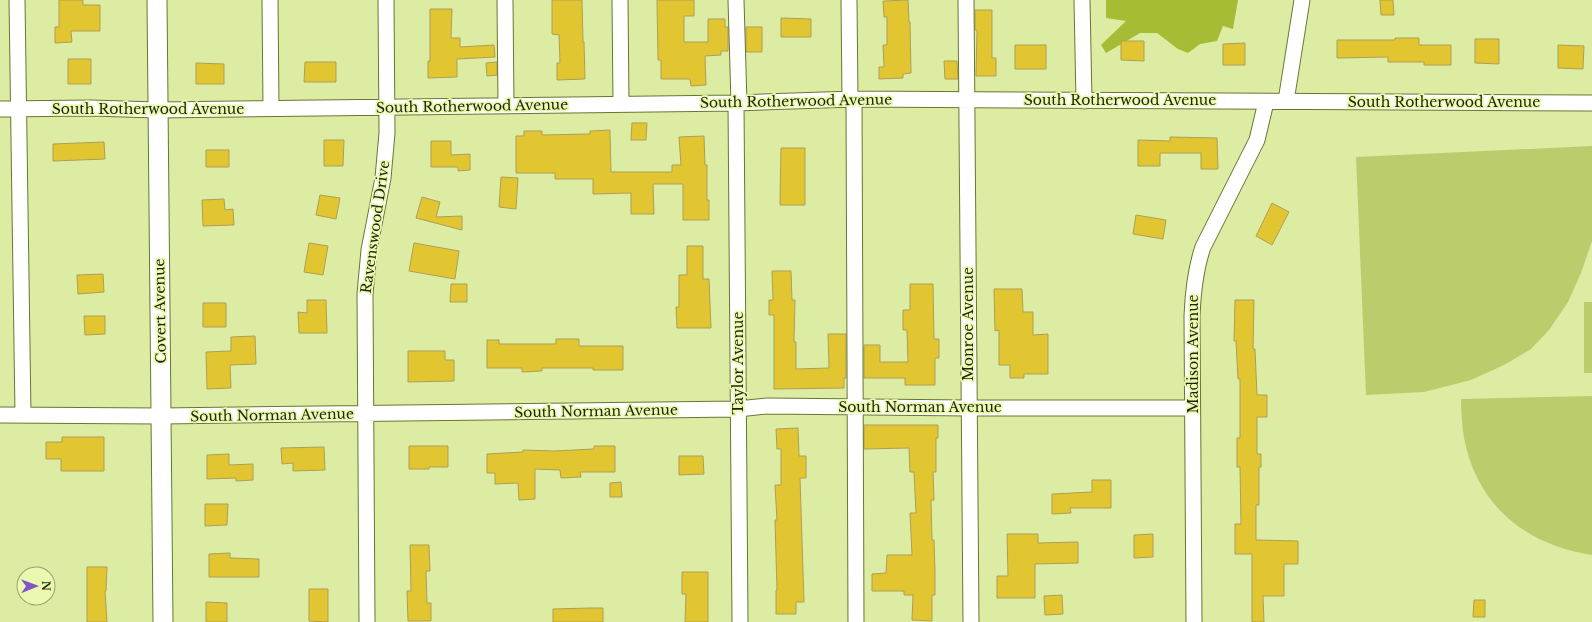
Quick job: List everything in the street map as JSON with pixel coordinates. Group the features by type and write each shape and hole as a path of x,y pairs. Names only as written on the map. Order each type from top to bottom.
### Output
{"main road":[{"name":"Covert Avenue","path":"156,0 163,622"}],"street":[{"path":"17,0 23,415"},
{"path":"270,0 271,108"},
{"name":"Ravenswood Drive","path":"367,622 364,329 366,270 383,178 387,133 386,0"},
{"path":"505,0 506,106"},
{"path":"620,0 621,104"},
{"name":"Taylor Avenue","path":"736,0 740,622"},
{"path":"849,0 852,99 856,622"},
{"name":"Monroe Avenue","path":"966,0 971,622"},
{"path":"1082,0 1084,101"},
{"path":"1286,101 1302,0"},
{"name":"South Rotherwood Avenue","path":"0,109 158,110 506,106 737,103 852,99 1592,103"},
{"name":"Madison Avenue","path":"1194,622 1192,408 1193,286 1197,264 1203,247 1257,140 1266,102"},
{"name":"South Norman Avenue","path":"0,415 161,416 365,414 738,409 767,406 1192,408"}],"green space":[{"path":"1106,0 1238,0 1233,29 1223,26 1217,41 1200,44 1188,53 1178,49 1157,33 1140,33 1106,53 1101,45 1126,21 1106,18"},
{"path":"1592,146 1592,241 1581,273 1568,302 1549,330 1531,349 1504,365 1471,380 1424,392 1366,395 1356,157"},
{"path":"1584,302 1592,302 1592,373 1584,373"},
{"path":"1592,396 1592,555 1568,550 1546,542 1526,532 1508,518 1493,502 1480,484 1471,462 1464,438 1461,399"}],"building":[{"path":"59,0 83,0 83,5 100,5 100,31 71,31 72,42 55,43 55,27 59,27"},
{"path":"552,0 582,0 585,79 557,80 557,63 560,63 559,35 552,34"},
{"path":"657,0 694,0 694,16 684,16 684,42 708,42 708,19 725,19 725,27 728,27 728,51 721,51 721,55 705,56 706,85 691,86 690,79 661,79 661,60 658,60"},
{"path":"908,0 911,73 903,74 903,78 879,79 879,67 884,67 883,45 887,45 887,17 884,17 883,1"},
{"path":"1380,0 1393,0 1394,15 1381,15"},
{"path":"430,9 452,9 451,38 460,38 460,47 494,45 495,57 457,59 457,77 428,78 428,61 430,61"},
{"path":"975,10 992,10 992,58 996,58 996,76 976,76 977,30 975,30"},
{"path":"781,18 811,19 811,37 781,37"},
{"path":"746,27 762,27 762,52 746,52"},
{"path":"1395,38 1419,38 1419,45 1451,45 1451,65 1424,65 1424,62 1388,62 1388,57 1337,58 1337,40 1395,40"},
{"path":"1475,39 1499,39 1499,64 1475,63"},
{"path":"1121,41 1144,41 1144,61 1121,60"},
{"path":"1245,43 1245,65 1223,65 1223,44"},
{"path":"1015,45 1046,45 1046,69 1015,69"},
{"path":"1558,45 1584,46 1583,69 1558,68"},
{"path":"68,59 91,59 91,84 68,84"},
{"path":"944,61 957,61 958,79 945,79"},
{"path":"305,62 336,62 336,82 304,82"},
{"path":"497,62 497,75 487,76 486,63"},
{"path":"196,63 224,64 224,84 196,84"},
{"path":"632,123 647,123 646,140 631,140"},
{"path":"610,130 611,172 672,172 672,165 681,165 679,137 704,136 705,165 707,165 707,200 709,200 709,220 683,220 683,184 653,184 654,214 631,214 631,193 593,194 593,179 555,179 555,173 516,173 516,136 524,136 524,131 542,131 542,135 590,134 590,131"},
{"path":"1170,137 1217,138 1218,169 1201,169 1201,153 1160,153 1160,166 1138,166 1138,140 1170,141"},
{"path":"324,140 344,140 343,166 324,166"},
{"path":"431,141 451,141 451,155 470,154 470,170 458,171 458,167 431,167"},
{"path":"104,142 105,159 53,161 53,144"},
{"path":"781,148 805,148 805,205 780,205"},
{"path":"206,150 229,150 229,167 206,167"},
{"path":"501,177 518,178 516,209 499,207"},
{"path":"320,195 340,198 336,219 316,215"},
{"path":"422,197 440,202 436,217 462,216 462,230 416,218"},
{"path":"224,199 225,210 233,209 234,225 203,226 202,200"},
{"path":"1272,203 1289,212 1272,245 1256,236"},
{"path":"1136,215 1166,220 1163,239 1133,234"},
{"path":"309,243 328,246 323,275 304,272"},
{"path":"414,243 459,251 455,279 409,271"},
{"path":"687,246 703,246 703,279 709,279 711,328 677,328 676,307 679,307 679,275 687,275"},
{"path":"772,271 791,271 792,300 795,300 794,342 796,342 796,369 829,368 828,334 846,334 846,378 844,378 844,388 774,389 774,315 769,315 769,300 773,300"},
{"path":"103,274 104,292 78,294 77,275"},
{"path":"451,284 467,284 467,302 450,302"},
{"path":"910,284 933,284 934,339 939,339 939,358 935,358 935,385 905,385 905,378 864,378 864,345 880,345 880,362 908,362 907,330 903,330 903,310 910,310"},
{"path":"994,289 1022,289 1023,312 1033,312 1033,335 1048,334 1048,374 1024,374 1024,378 1010,378 1010,365 999,365 999,330 995,331"},
{"path":"307,300 326,300 327,333 299,333 298,312 307,313"},
{"path":"1235,300 1254,300 1253,349 1255,349 1257,395 1267,395 1267,417 1257,417 1257,454 1261,454 1261,467 1259,467 1259,505 1256,505 1256,540 1298,541 1298,564 1284,564 1284,596 1263,596 1264,622 1252,622 1252,554 1235,554 1235,524 1241,524 1240,467 1237,467 1237,438 1240,438 1240,379 1238,379 1236,341 1234,341"},
{"path":"203,303 226,303 226,327 203,327"},
{"path":"84,316 105,316 105,334 85,335"},
{"path":"255,336 256,364 230,365 231,388 207,389 206,352 231,351 231,337"},
{"path":"556,339 579,339 579,346 623,346 623,370 593,370 593,368 542,368 542,371 522,372 522,368 487,368 487,340 499,340 499,344 556,344"},
{"path":"408,351 445,351 445,360 454,360 454,381 408,382"},
{"path":"864,425 938,425 938,438 936,438 936,472 933,472 934,500 931,500 932,540 934,540 935,572 935,595 932,595 932,621 912,620 913,595 904,595 904,591 872,591 872,574 886,573 887,555 912,555 910,513 916,513 914,472 910,472 909,448 864,449"},
{"path":"798,428 799,456 806,456 806,478 800,478 804,602 796,602 796,614 776,614 777,590 775,520 777,520 775,485 781,485 781,449 777,449 776,429"},
{"path":"62,437 104,437 104,471 61,471 61,459 46,459 46,442 62,442"},
{"path":"409,446 448,446 448,467 409,469"},
{"path":"594,446 615,446 615,472 580,472 581,477 561,478 560,470 535,469 535,499 519,500 518,483 495,484 495,473 487,473 487,454 523,452 523,450 554,451 594,449"},
{"path":"324,447 325,470 293,471 293,463 282,464 281,448"},
{"path":"229,454 229,465 253,464 253,480 236,481 236,478 207,479 207,455"},
{"path":"679,456 703,456 704,474 679,475"},
{"path":"1092,480 1111,480 1111,508 1070,508 1071,513 1052,514 1052,494 1092,492"},
{"path":"621,482 622,497 610,497 610,483"},
{"path":"205,504 228,504 227,525 205,526"},
{"path":"1007,534 1038,534 1038,543 1078,542 1078,563 1035,564 1035,598 997,598 997,576 1008,576"},
{"path":"1153,534 1153,557 1134,558 1134,535"},
{"path":"410,545 429,545 430,571 426,571 427,603 431,603 431,621 408,621 407,591 411,591"},
{"path":"230,553 230,558 259,559 259,577 209,577 209,554"},
{"path":"87,567 107,567 105,591 107,622 87,622"},
{"path":"682,572 708,572 708,622 685,622 686,594 682,594"},
{"path":"309,589 328,589 328,622 309,621"},
{"path":"1062,595 1063,614 1045,615 1044,596"},
{"path":"1474,600 1485,600 1485,617 1473,617"},
{"path":"206,602 227,603 227,622 206,622"},
{"path":"603,608 603,622 553,622 553,609"}]}
